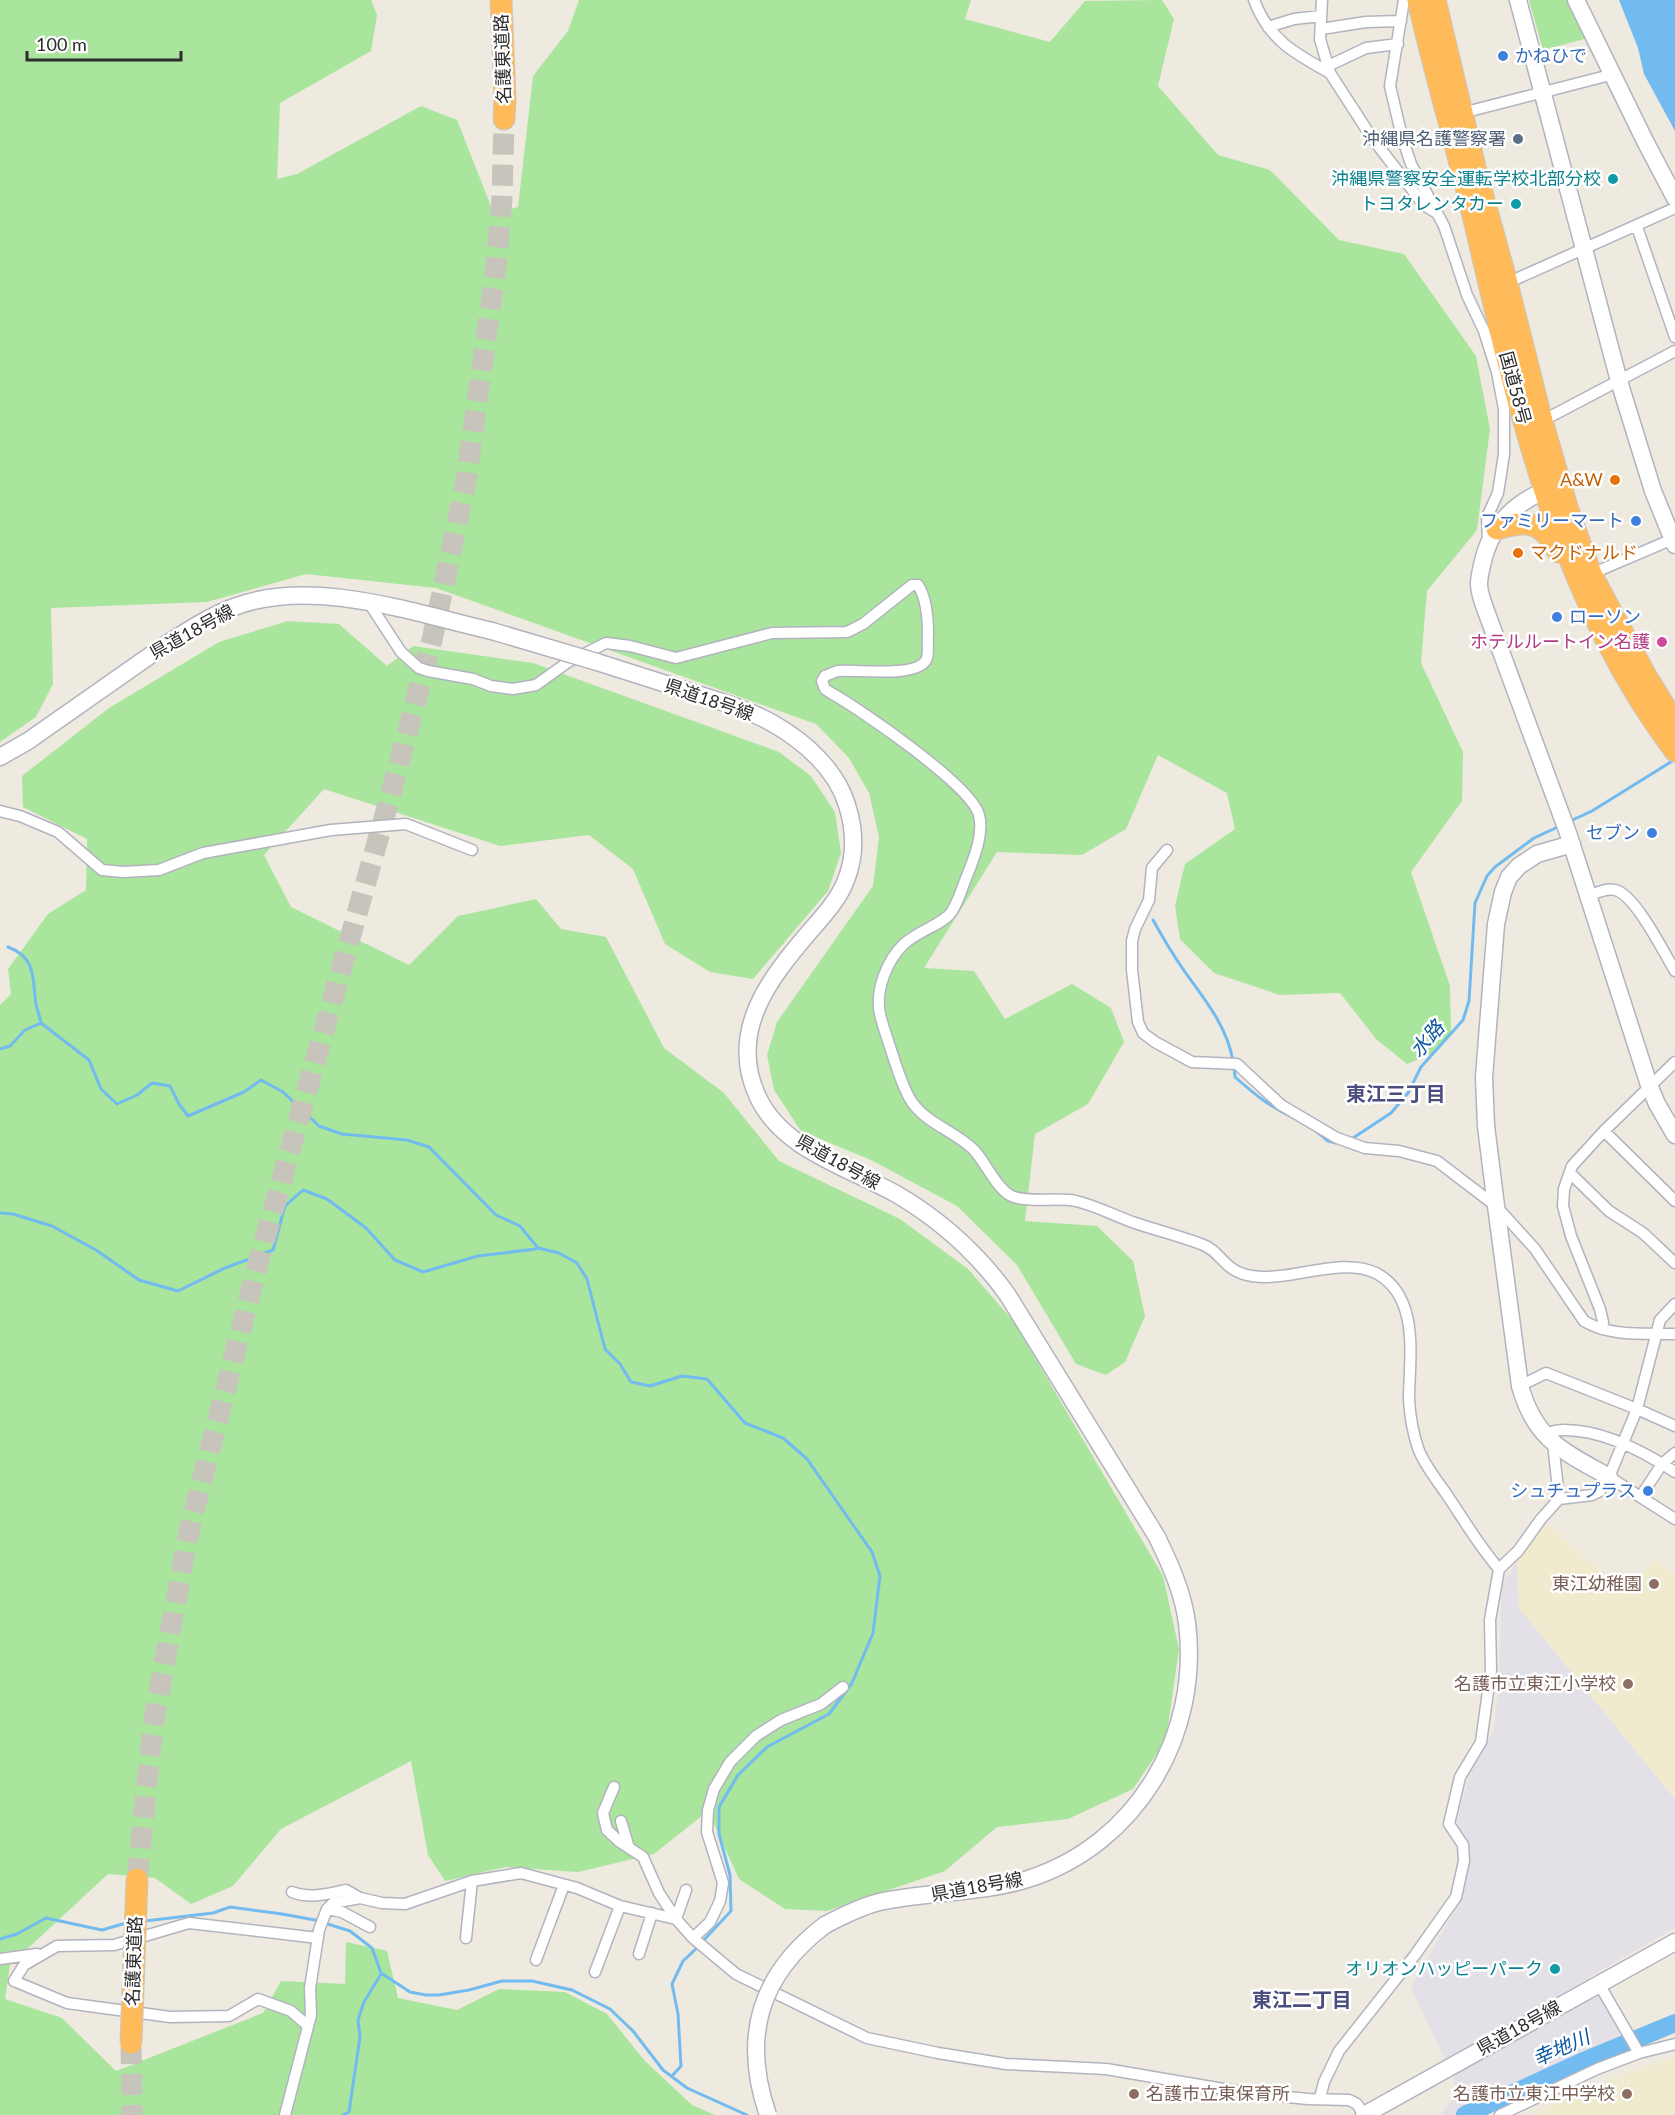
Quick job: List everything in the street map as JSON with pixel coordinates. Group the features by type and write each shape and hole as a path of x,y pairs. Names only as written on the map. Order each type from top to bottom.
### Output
{"highway":[{"name":"国道58号","path":"1418,0 1526,430 1552,487 1612,651 1642,703 1674,749"},
{"name":"国道58号","path":"1435,0 1542,421 1552,487"},
{"path":"504,1 510,60 505,109"},
{"path":"1493,536 1523,522 1540,528 1551,537 1565,566 1584,578"},
{"name":"国道58号","path":"1584,578 1675,723"},
{"name":"名護東道路","path":"131,2043 137,1879"}],"main road":[{"path":"1518,0 1618,381 1653,491 1674,541"},
{"path":"1576,0 1675,198"},
{"path":"1552,487 1526,499 1510,511 1493,536 1480,574 1480,592 1570,838 1649,1085 1675,1135"},
{"name":"県道18号線","path":"0,757 28,741 165,645 233,607 262,599 303,595 335,597 369,603 492,631 726,704 770,721 805,747 833,776 846,800 852,822 854,847 852,862 846,881 828,911 790,956 761,997 750,1025 748,1040 751,1079 758,1098 787,1134 816,1153 900,1196 955,1237 987,1268 1007,1294 1151,1526 1167,1557 1184,1608 1189,1646 1188,1672 1186,1693 1175,1738 1157,1774 1131,1810 1110,1833 1088,1851 1034,1876 982,1888 879,1903 856,1910 825,1925 784,1963 770,1987 758,2023 756,2060 758,2082 768,2115"},
{"path":"1570,838 1537,854 1519,866 1509,877 1498,908 1484,1101 1520,1386 1530,1415 1548,1438 1609,1477"},
{"name":"県道18号線","path":"1364,2115 1675,1942"}],"street":[{"path":"1254,0 1268,27 1288,49 1329,70"},
{"path":"1322,0 1320,39 1329,70 1372,138 1425,205 1438,214"},
{"path":"1404,0 1390,86 1404,143 1412,164 1444,226 1467,295 1484,331 1497,372 1504,409 1504,453 1498,493 1487,517 1493,536"},
{"path":"1268,27 1294,19 1321,16"},
{"path":"1321,29 1366,22 1401,21"},
{"path":"1329,70 1366,48 1398,44"},
{"path":"1462,113 1614,74"},
{"path":"1385,154 1404,143"},
{"path":"1507,283 1637,227 1675,208"},
{"path":"1637,227 1675,338"},
{"path":"1542,421 1675,351"},
{"path":"1584,578 1674,541"},
{"path":"369,603 401,652 419,668 474,679 491,686 513,689 536,685 568,662 606,643 630,646 676,658 772,633 847,632 863,624 912,585 918,585 925,601 928,625 927,657 924,662 913,668 895,671 839,671 825,676 822,681 831,693 894,733 954,784 975,804 980,819 979,838 974,855 953,910 940,921 914,935 903,945 889,964 881,986 879,1011 893,1058 909,1098 933,1121 969,1145 986,1164 1004,1192 1013,1197 1074,1201 1104,1210 1209,1247 1227,1266 1250,1276 1293,1276 1347,1268 1361,1269 1383,1278 1392,1286 1403,1303 1407,1316 1410,1337 1409,1404 1412,1426 1422,1457 1486,1554 1499,1569"},
{"path":"0,811 20,816 58,832 102,870 123,872 159,870 203,853 331,830 406,824 472,850"},
{"path":"1167,850 1152,868 1149,900 1134,928 1132,941 1132,970 1138,1022 1143,1033 1192,1062 1237,1064 1281,1105 1337,1138 1365,1148 1399,1151 1437,1161 1496,1206 1534,1249 1584,1321 1602,1329 1675,1334"},
{"path":"1588,896 1611,890 1627,896 1675,971"},
{"path":"1602,1329 1600,1309 1571,1236 1562,1196 1572,1166 1649,1085 1675,1062"},
{"path":"1604,1131 1675,1201"},
{"path":"1570,1173 1609,1210 1643,1233 1675,1263"},
{"path":"1320,2098 1324,2082 1339,2051 1415,1955 1456,1897 1464,1861 1463,1845 1449,1824 1460,1777 1481,1742 1491,1670 1490,1620 1499,1569 1518,1551 1540,1519 1559,1499 1592,1495 1600,1491 1609,1477 1638,1408 1660,1320 1675,1304"},
{"path":"1520,1386 1546,1373 1638,1408 1675,1426"},
{"path":"1559,1499 1548,1438 1562,1430 1599,1435 1623,1443 1675,1472"},
{"path":"1641,1496 1662,1464 1675,1453"},
{"path":"1609,1477 1675,1519"},
{"path":"694,1939 710,1922 720,1901 723,1883 706,1832 708,1810 719,1780 730,1762 756,1736 781,1720 821,1704 843,1687"},
{"path":"614,1787 603,1813 607,1830 643,1857 659,1893 676,1919 694,1939 736,1974 867,2038 893,2045 1006,2064 1106,2069 1246,2093 1349,2100 1357,2104 1364,2115"},
{"path":"621,1821 629,1848"},
{"path":"292,1892 302,1896 346,1890 360,1898 382,1903 405,1904 472,1881 521,1873 577,1888 620,1906 676,1919"},
{"path":"466,1938 472,1881"},
{"path":"536,1960 564,1885"},
{"path":"676,1919 686,1890"},
{"path":"285,2115 311,2015 310,1988 325,1911 333,1903 360,1898"},
{"path":"596,1972 620,1906"},
{"path":"325,1911 342,1912 370,1927"},
{"path":"639,1954 652,1913"},
{"path":"308,2026 291,2012 258,1999 228,2016 170,2017 68,2003 14,1981 24,1965 57,1946 114,1944 189,1923 319,1934"},
{"path":"0,1959 43,1954"},
{"path":"1599,1984 1637,2050"},
{"path":"1505,2114 1637,2050 1675,2043"}],"shaded area":[{"name":"名護市立東江小学校","path":"1544,1521 1625,1594 1654,1559 1675,1575 1675,1799 1519,1608 1517,1562"},
{"path":"1517,1562 1519,1608 1675,1799 1675,1928 1589,1977 1621,2035 1463,2115 1442,2115 1441,2113 1456,2095 1453,2077 1411,1987 1462,1898 1469,1853 1456,1825 1469,1775 1494,1730 1499,1677 1502,1584"},
{"name":"名護市立東江中学校","path":"1675,2058 1675,2115 1539,2115 1540,2111 1616,2077"}],"green space":[{"path":"0,0 371,0 377,15 371,51 280,103 277,179 297,174 421,106 457,120 494,214 518,207 533,76 568,31 579,0 971,0 965,19 1050,42 1085,1 1162,0 1174,19 1158,86 1218,155 1270,170 1339,240 1404,254 1476,356 1490,429 1477,530 1427,591 1421,663 1463,752 1462,801 1411,872 1450,986 1451,1032 1436,1052 1407,1064 1376,1039 1340,993 1280,995 1214,973 1180,939 1175,906 1185,864 1235,829 1227,793 1158,755 1126,829 1082,855 997,852 924,968 974,971 1005,1019 1072,984 1111,1008 1124,1042 1088,1104 1035,1134 1025,1221 1097,1226 1133,1261 1145,1316 1125,1362 1106,1375 1076,1364 1017,1265 957,1206 871,1160 801,1131 774,1090 767,1055 777,1022 873,886 879,837 869,793 849,758 816,724 436,588 306,574 207,602 51,608 53,684 36,717 0,742"},
{"path":"1529,0 1567,0 1588,38 1543,50"},
{"path":"288,621 339,624 387,666 413,646 533,663 779,752 811,776 835,812 841,853 828,891 753,979 710,972 665,944 633,869 589,835 500,846 324,789 264,855 291,907 409,965 458,916 536,899 561,929 606,937 664,1048 724,1093 779,1161 900,1219 968,1269 1014,1322 1163,1576 1179,1649 1166,1740 1133,1789 1068,1819 997,1827 945,1871 827,1911 785,1909 739,1879 708,1811 654,1854 578,1872 505,1867 445,1881 428,1855 411,1761 281,1829 233,1886 191,1904 155,1878 108,1874 10,1965 5,1999 62,2018 116,2071 263,2013 281,1981 345,1984 346,1942 387,1951 398,1998 457,2010 499,1989 565,1992 607,2014 645,2061 692,2105 715,2115 0,2115 0,1005 11,994 8,969 48,914 86,890 87,839 23,807 22,776 109,708 219,642"}],"water":[{"path":"1619,0 1675,0 1675,131 1644,74 1638,48"}],"waterway":[{"name":"水路","path":"1568,822 1592,811 1674,760"},
{"name":"水路","path":"1350,1140 1391,1113 1408,1093 1421,1067 1463,1020 1469,1001 1475,903 1487,876 1495,867 1534,838 1560,826"},
{"name":"水路","path":"1153,920 1176,959 1214,1014 1226,1036 1233,1061"},
{"path":"8,947 29,963 41,1023"},
{"path":"0,1049 10,1046 25,1030 41,1023 89,1060 101,1089 117,1104 137,1095 152,1083 170,1086 188,1116 244,1092 261,1080 283,1092 319,1126 342,1134 407,1140 429,1147 496,1215 520,1226 538,1248 559,1253 577,1263 587,1279 605,1349 620,1364 631,1382 650,1386 682,1376 707,1379 745,1423 783,1438 807,1459 872,1552 880,1576 873,1633 852,1683 829,1714 767,1747 738,1775 719,1807 719,1834 730,1875 731,1911 702,1942"},
{"name":"水路","path":"1234,1067 1235,1077 1269,1104 1292,1117"},
{"name":"水路","path":"1316,1131 1328,1141 1336,1143"},
{"path":"0,1213 13,1214 52,1226 96,1250 139,1280 178,1291 225,1268 273,1250 285,1206 303,1190 327,1199 366,1228 395,1260 423,1272 478,1256 536,1249"},
{"path":"145,1921 213,1913 230,1907 282,1914 315,1920 350,1931 372,1948 381,1973 410,1992 439,1995 502,1981 532,1981 572,1990 610,2009 633,2031 663,2070 687,2088 747,2115"},
{"path":"0,1939 17,1934 46,1918 102,1930 126,1923"},
{"path":"672,2076 681,2066 678,2014 672,1984 683,1961 698,1947"},
{"path":"343,2115 349,2112 360,2037 358,2020 364,2002 381,1974"},
{"name":"幸地川","path":"1465,2115 1586,2060 1675,2023"}],"tunnel":[{"path":"137,1879 153,1726 188,1535 257,1267 432,640 466,481 496,267 502,198 504,119"},
{"path":"131,2043 132,2115"}],"place":[{"name":"かねひで","path":"1503,56"},
{"name":"沖縄県名護警察署","path":"1518,139"},
{"name":"沖縄県警察安全運転学校北部分校","path":"1613,179"},
{"name":"トヨタレンタカー","path":"1516,204"},
{"name":"A&W","path":"1615,480"},
{"name":"ファミリーマート","path":"1636,521"},
{"name":"マクドナルド","path":"1518,553"},
{"name":"ローソン","path":"1557,617"},
{"name":"ホテルルートイン名護","path":"1662,642"},
{"name":"セブン","path":"1652,833"},
{"name":"シュチュプラス","path":"1648,1491"},
{"name":"東江幼稚園","path":"1654,1584"},
{"name":"名護市立東江小学校","path":"1628,1684"},
{"name":"オリオンハッピーパーク","path":"1555,1969"},
{"name":"名護市立東保育所","path":"1134,2094"},
{"name":"名護市立東江中学校","path":"1627,2094"}],"district":[{"name":"東江三丁目","path":"1396,1094"},
{"name":"東江二丁目","path":"1302,2000"}]}
